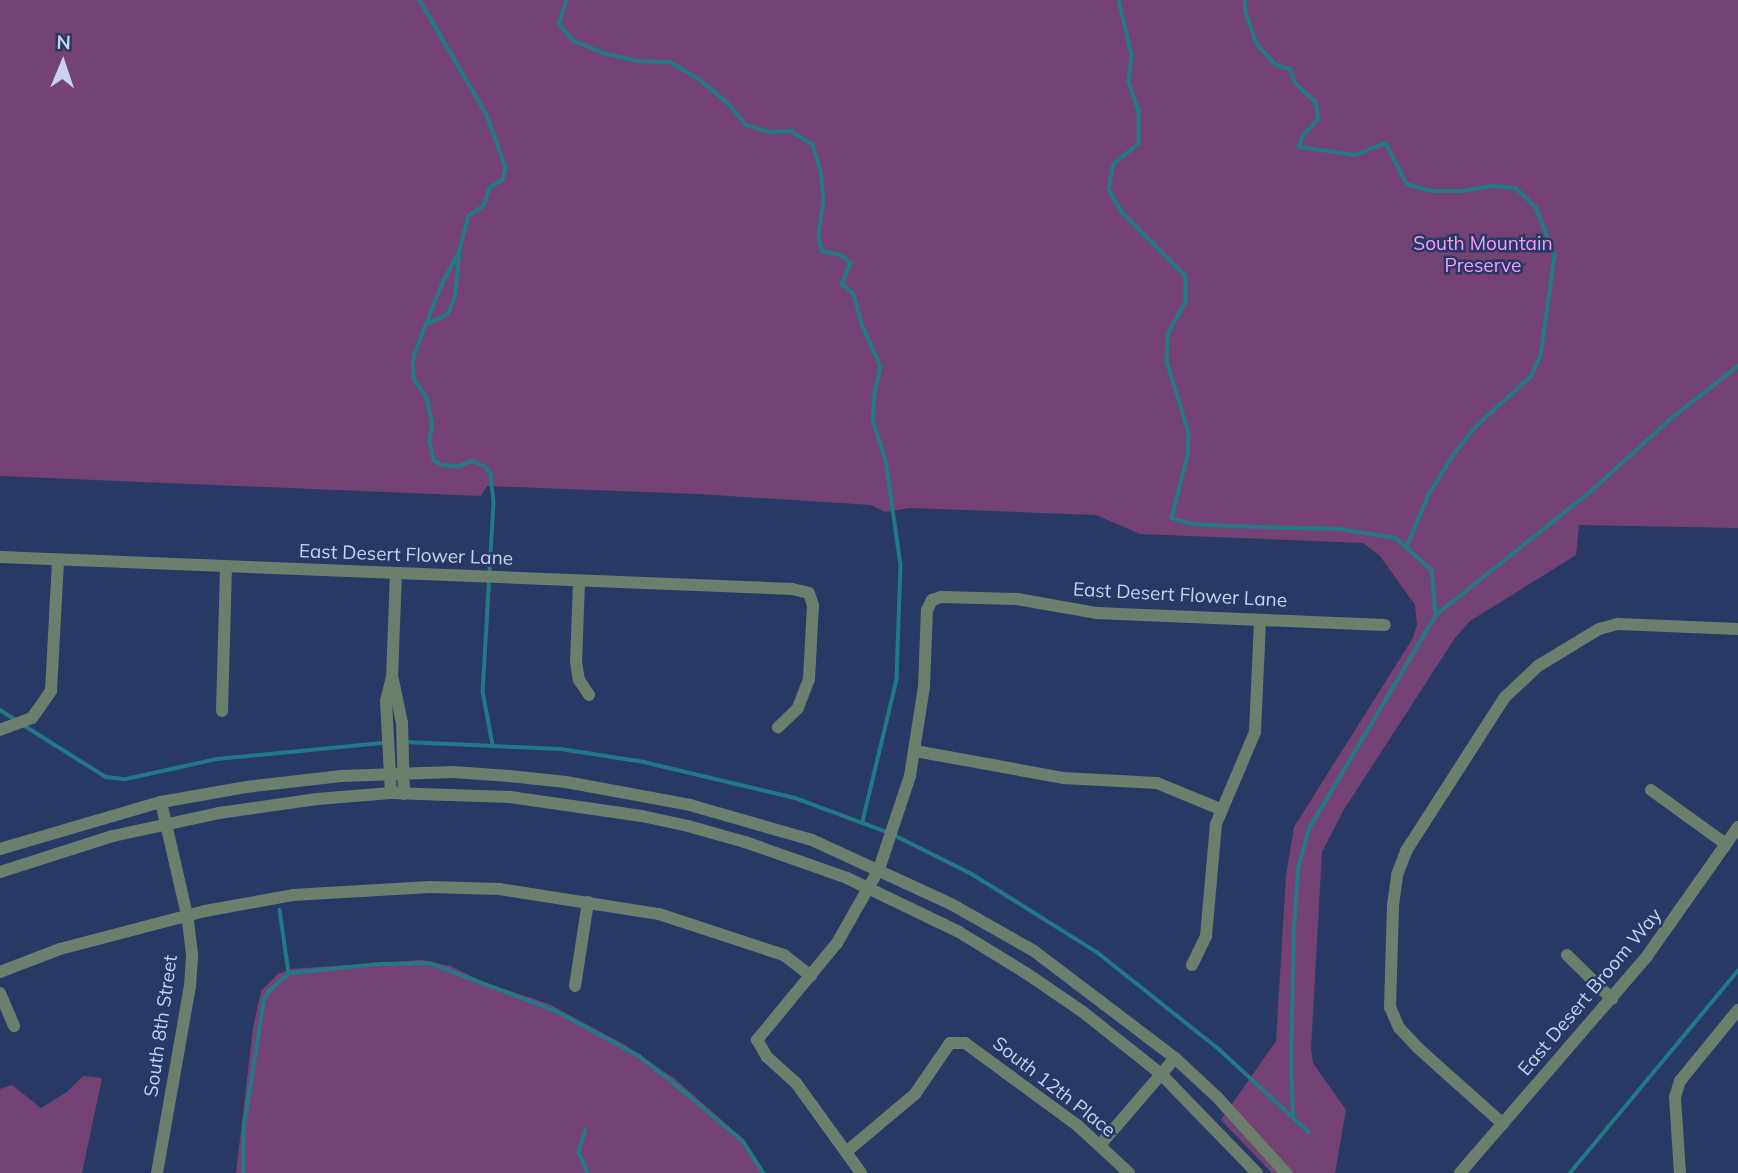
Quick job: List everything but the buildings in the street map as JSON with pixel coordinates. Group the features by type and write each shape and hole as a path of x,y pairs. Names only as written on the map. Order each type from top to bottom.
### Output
{"street":[{"name":"East Desert Flower Lane","path":"0,557 792,589 809,593 813,606 809,679 798,708 778,727"},
{"path":"3,729 32,718 51,691 58,560"},
{"path":"222,711 226,567"},
{"path":"396,574 392,677 385,720 389,773 397,794"},
{"path":"579,582 576,662 579,680 589,695"},
{"name":"East Desert Flower Lane","path":"915,751 924,687 927,610 932,600 941,597 1017,599 1096,613 1385,625"},
{"path":"1192,965 1206,936 1214,839 1220,809 1252,746 1255,732 1260,620"},
{"path":"1503,1124 1417,1047 1399,1028 1390,1007 1393,905 1397,875 1406,851 1505,697 1538,666 1599,629 1618,624 1738,629"},
{"path":"392,677 401,718 403,773 397,794"},
{"path":"385,720 401,718"},
{"path":"861,1173 796,1083 767,1057 757,1040 850,924 879,869 897,818 915,751 1063,778 1157,783 1220,809"},
{"path":"0,849 162,802 276,782 389,773 509,776 566,782 669,800 813,840 951,904 1034,951 1117,1011 1175,1058 1217,1097 1286,1173"},
{"path":"1651,790 1727,844"},
{"path":"0,872 113,836 166,824 276,804 397,794 510,797 662,820 746,842 869,888 959,932 1026,973 1092,1019 1161,1074 1257,1173"},
{"path":"662,820 669,800"},
{"name":"South 8th Street","path":"157,1173 190,986 192,954 187,915 162,802"},
{"name":"East Desert Broom Way","path":"1460,1173 1612,999 1675,920 1738,827"},
{"path":"0,972 60,950 187,915 293,895 430,887 499,889 588,902 691,922 784,955 811,976"},
{"path":"575,986 588,902"},
{"path":"1567,955 1612,999"},
{"path":"0,993 14,1026"},
{"path":"1680,1173 1675,1097 1680,1081 1690,1065 1738,1010"},
{"name":"South 12th Place","path":"846,1152 915,1094 950,1043 965,1043 1028,1086 1100,1145 1129,1173"},
{"path":"1100,1145 1175,1058"}],"green space":[{"name":"South Mountain Preserve","path":"0,0 1738,0 1738,528 1579,525 1576,555 1470,621 1455,638 1343,811 1322,852 1311,1049 1313,1063 1346,1110 1335,1173 1272,1173 1221,1120 1276,1041 1286,876 1294,827 1413,638 1417,625 1415,605 1380,556 1363,543 1140,534 1096,515 910,508 885,512 871,505 697,494 487,486 481,496 0,476"},
{"path":"422,960 450,966 483,982 549,1004 625,1045 675,1079 742,1138 765,1173 236,1173 253,1028 261,991 278,974 291,969"},
{"path":"83,1076 102,1078 82,1173 0,1173 0,1089 12,1085 41,1108 67,1092"}],"waterway":[{"path":"420,0 487,115 506,168 503,180 490,188 484,206 469,216 459,253 442,285 415,354 413,367 414,378 427,399 433,424 430,441 434,460 442,465 459,466 472,461 486,467 491,474 494,503 483,691 493,745"},
{"path":"567,0 559,24 574,41 603,53 638,61 670,62 698,78 730,105 746,125 770,132 791,131 813,145 821,171 824,199 819,235 822,251 841,255 851,263 842,284 854,294 862,324 881,367 873,420 886,460 901,565 897,680 863,822"},
{"path":"1119,0 1132,56 1129,82 1139,111 1139,144 1114,164 1109,190 1123,213 1186,276 1186,302 1168,334 1167,361 1189,433 1188,456 1172,518 1192,524 1339,529 1396,538 1432,570 1436,615"},
{"path":"1245,0 1246,12 1257,44 1276,65 1290,69 1296,84 1316,102 1319,119 1304,135 1299,147 1355,155 1386,143 1407,184 1432,191 1463,191 1490,186 1516,188 1536,207 1555,256 1541,356 1531,377 1478,425 1455,453 1429,495 1407,547"},
{"path":"429,323 448,314 455,297 459,255"},
{"path":"1293,1116 1291,1067 1294,928 1298,869 1309,829 1436,615 1590,492 1672,418 1738,366"},
{"path":"0,710 16,720"},
{"path":"25,726 106,777 126,779 217,759 384,743"},
{"path":"406,742 561,749 644,762 795,798 887,832"},
{"path":"894,835 972,874 1097,952 1220,1050 1309,1132"},
{"path":"280,910 289,973 381,964 429,963 554,1010 639,1056 743,1141 764,1173"},
{"path":"1570,1173 1738,971"},
{"path":"243,1173 244,1126 264,1000 268,992 289,973"},
{"path":"586,1130 579,1152 588,1173"}]}
